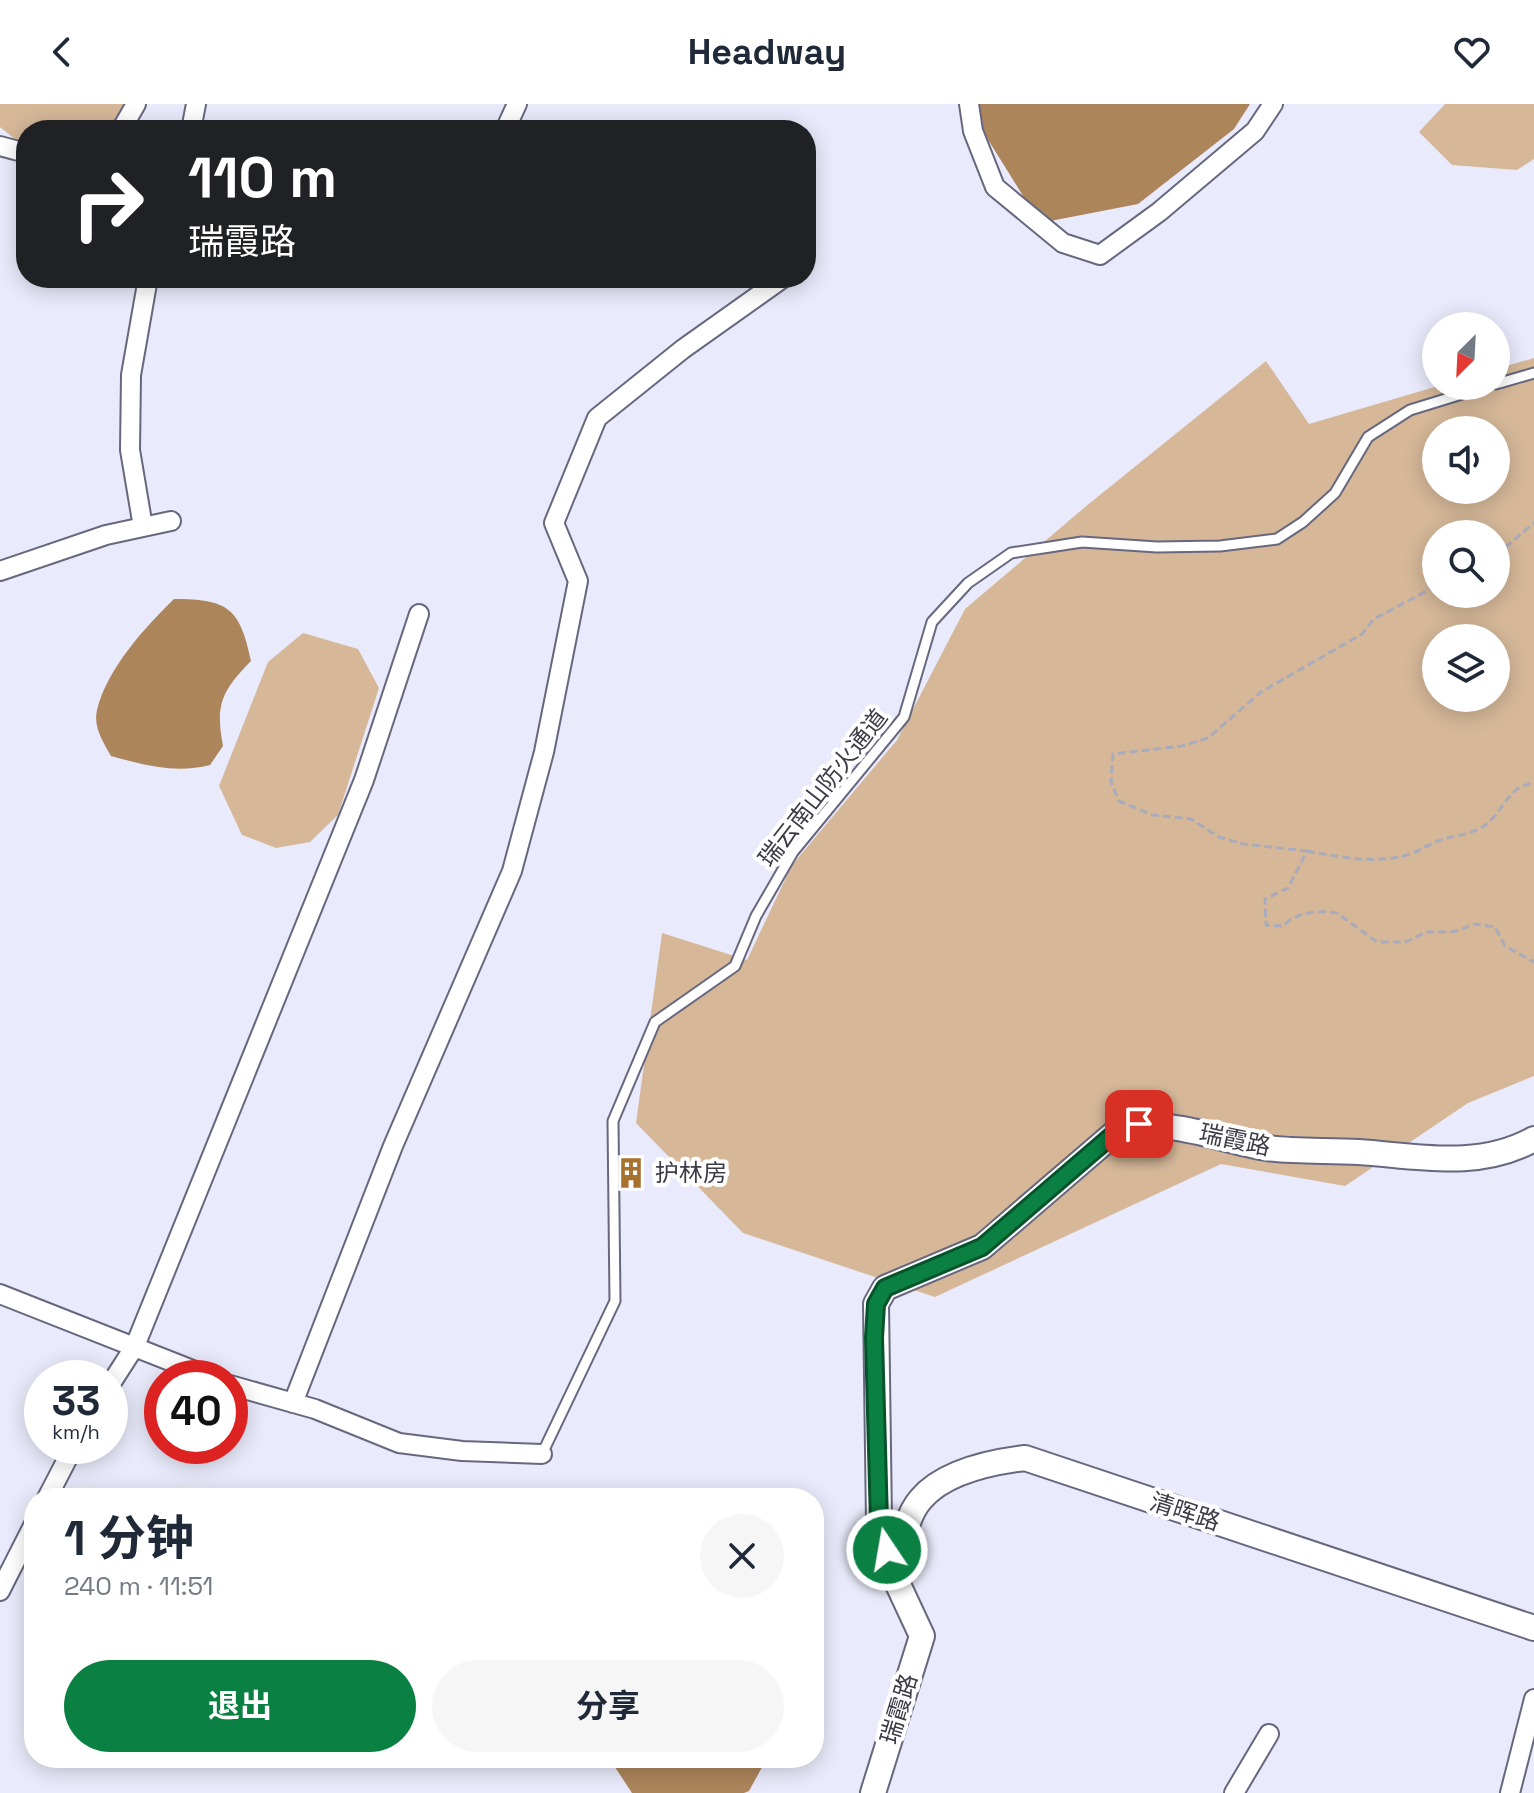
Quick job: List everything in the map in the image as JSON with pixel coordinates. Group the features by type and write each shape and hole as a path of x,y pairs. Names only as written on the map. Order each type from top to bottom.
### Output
{"street":[{"path":"969,104 973,131 995,187 1021,212 1063,243 1100,255 1159,212 1255,131 1273,104"},
{"path":"143,527 130,450 131,375 146,288"},
{"path":"293,1403 393,1146 512,871 544,752 578,581 554,523 597,418 683,349 769,288"},
{"path":"0,571 106,535 171,521"},
{"path":"126,1360 135,1346 364,780 419,614"},
{"name":"瑞霞路","path":"873,1793 922,1636 895,1578 879,1522 876,1304 885,1288 982,1247 1116,1132 1139,1124 1190,1130 1264,1147 1449,1161 1501,1151 1534,1139"},
{"path":"0,1294 169,1360"},
{"path":"248,1390 293,1403 399,1443 462,1451 542,1454"},
{"name":"清晖路","path":"895,1578 909,1523 921,1498 982,1463 1025,1458 1534,1628"},
{"path":"52,1488 65,1464"},
{"path":"0,1591 24,1544"},
{"path":"1510,1793 1534,1699"},
{"path":"1234,1793 1269,1734"}],"lane":[{"path":"1510,380 1534,373"},
{"name":"瑞云南山防火通道","path":"542,1454 615,1301 613,1121 655,1022 735,966 756,916 793,852 904,717 932,622 968,583 1011,553 1082,542 1157,547 1220,546 1277,539 1303,522 1335,493 1368,437 1410,410 1442,400"}],"path":[{"path":"1510,543 1534,523"},
{"path":"1422,593 1374,619 1362,634 1261,692 1208,738 1182,746 1113,754 1111,782 1119,801 1153,815 1191,819 1219,837 1243,844 1373,861 1410,854 1443,839 1464,836 1483,827 1509,794 1534,783"},
{"path":"1307,851 1288,888 1265,899 1266,925 1283,926 1290,918 1315,911 1329,912 1337,913 1377,942 1406,942 1426,932 1453,932 1475,924 1495,927 1505,946 1534,962"}],"shaded area":[{"path":"0,104 128,104 122,120 16,120 16,140 0,127"},
{"path":"977,104 1250,104 1234,129 1138,204 1040,223 982,130"},
{"path":"1445,104 1534,104 1534,159 1517,170 1452,165 1419,132"},
{"path":"1534,358 1534,1076 1468,1103 1345,1186 1221,1164 935,1297 743,1233 636,1123 662,933 747,960 792,865 897,740 965,609 1085,507 1266,361 1309,424 1422,391 1422,400 1510,400 1510,365"},
{"path":"174,599 207,601 229,610 242,629 251,661 233,681 223,699 220,719 223,746 210,765 197,768 160,767 111,756 96,722 102,695 118,664 151,622"},
{"path":"303,633 358,649 379,688 338,815 310,842 276,848 242,835 219,786 268,662"},
{"path":"616,1768 762,1768 749,1791 744,1793 632,1793"}],"place":[{"name":"护林房","path":"631,1173"}],"route":[{"path":"887,1550 879,1522 874,1338 876,1304 885,1288 982,1247 1116,1132 1139,1124"}]}
